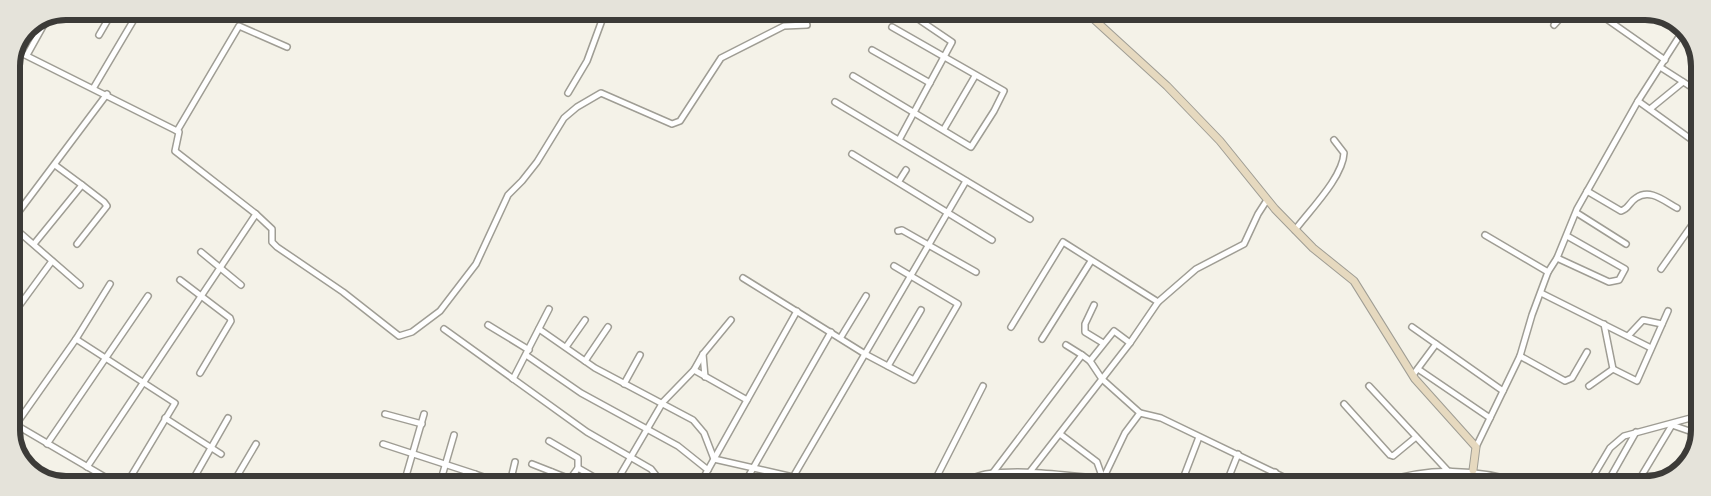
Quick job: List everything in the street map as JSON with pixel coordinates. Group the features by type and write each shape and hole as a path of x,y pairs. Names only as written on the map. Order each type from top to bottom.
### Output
{"street":[{"path":"99,35 108,20"},
{"path":"94,87 132,20"},
{"path":"568,93 587,61 602,20"},
{"path":"899,140 952,42 921,20"},
{"path":"1095,20 1167,86 1220,141 1267,200 1295,230 1313,248 1354,281 1413,376 1476,446"},
{"path":"1554,25 1559,20"},
{"path":"1608,20 1665,60"},
{"path":"287,48 239,26 177,130 179,132 175,151 272,228 272,242 278,247 343,292 399,336 412,332 440,311 476,264 508,195 537,162 564,118 577,107 601,93 672,124 680,121 720,58 784,26 807,25"},
{"path":"27,55 43,26"},
{"path":"854,76 971,147 994,111 1004,91 892,27"},
{"path":"1472,470 1476,446 1520,356 1532,315 1542,293 1548,272 1557,258 1576,213 1638,101 1680,36"},
{"path":"872,50 930,83"},
{"path":"22,52 177,130"},
{"path":"1660,67 1691,87"},
{"path":"944,129 975,76"},
{"path":"1650,109 1683,82"},
{"path":"20,215 107,94"},
{"path":"1638,101 1691,139"},
{"path":"835,102 1030,218"},
{"path":"1295,230 1335,179 1344,160 1344,153 1334,140"},
{"path":"852,154 899,181 992,240"},
{"path":"55,165 107,206 77,244"},
{"path":"899,181 906,170"},
{"path":"714,459 793,476 966,181"},
{"path":"34,244 82,186"},
{"path":"1587,191 1621,211 1626,209 1636,198 1649,194 1655,195 1677,208"},
{"path":"1029,473 1130,343 1158,302 1196,269 1244,244 1267,200"},
{"path":"1576,213 1626,244"},
{"path":"87,467 145,383 200,296 256,214"},
{"path":"1661,269 1691,226"},
{"path":"898,231 902,230 976,272"},
{"path":"20,233 80,285"},
{"path":"1484,235 1548,272"},
{"path":"1557,258 1608,282 1619,280 1625,270 1567,236"},
{"path":"1011,327 1063,242 1158,302"},
{"path":"201,252 241,285"},
{"path":"20,305 52,261"},
{"path":"1042,339 1091,261"},
{"path":"743,278 865,354 914,380 958,304 894,266"},
{"path":"180,280 231,320 200,372"},
{"path":"20,415 76,339 110,284"},
{"path":"1542,293 1652,348"},
{"path":"47,444 148,296"},
{"path":"840,337 866,296"},
{"path":"1094,305 1085,324 1086,332 1103,343"},
{"path":"513,378 550,309"},
{"path":"888,366 921,310"},
{"path":"705,476 798,311"},
{"path":"1613,369 1637,381 1668,311"},
{"path":"566,347 585,320"},
{"path":"620,476 663,402 694,370 703,354 731,320"},
{"path":"1628,336 1643,320 1662,324"},
{"path":"1604,324 1613,369"},
{"path":"488,325 581,393 678,446 708,470"},
{"path":"585,361 608,327"},
{"path":"1412,327 1503,391"},
{"path":"444,329 587,432 651,469 656,476"},
{"path":"539,329 585,361 693,420 704,433 714,459"},
{"path":"1090,361 1114,331 1130,343"},
{"path":"748,476 832,332"},
{"path":"76,339 175,403 131,476"},
{"path":"1413,376 1436,344"},
{"path":"1066,345 1090,361 1102,379 1140,413 1161,418 1283,476"},
{"path":"1520,356 1565,381 1572,378 1587,352"},
{"path":"703,354 705,376"},
{"path":"624,384 640,355"},
{"path":"992,474 1082,355"},
{"path":"1418,369 1490,418"},
{"path":"1589,386 1613,369"},
{"path":"694,370 747,400"},
{"path":"937,476 983,386"},
{"path":"1369,386 1448,471"},
{"path":"1344,404 1390,455 1393,456 1416,437"},
{"path":"1104,476 1125,433 1140,413"},
{"path":"385,414 422,424"},
{"path":"406,476 424,414"},
{"path":"165,418 221,454"},
{"path":"195,476 228,418"},
{"path":"1593,476 1610,448 1624,436 1672,425 1691,418"},
{"path":"1672,425 1691,432"},
{"path":"1641,476 1672,425"},
{"path":"20,427 103,476"},
{"path":"1611,476 1636,432"},
{"path":"1060,434 1097,462 1102,476"},
{"path":"442,476 454,435"},
{"path":"1185,476 1199,437"},
{"path":"549,441 578,458 578,468 572,476"},
{"path":"237,476 256,444"},
{"path":"383,444 480,476"},
{"path":"1229,476 1238,454"},
{"path":"512,476 515,462"},
{"path":"532,464 562,476"},
{"path":"578,468 592,476"},
{"path":"1406,476 1472,470 1491,476"},
{"path":"550,476 552,472"},
{"path":"1273,476 1275,472"},
{"path":"984,476 1029,473 1078,476"}]}
